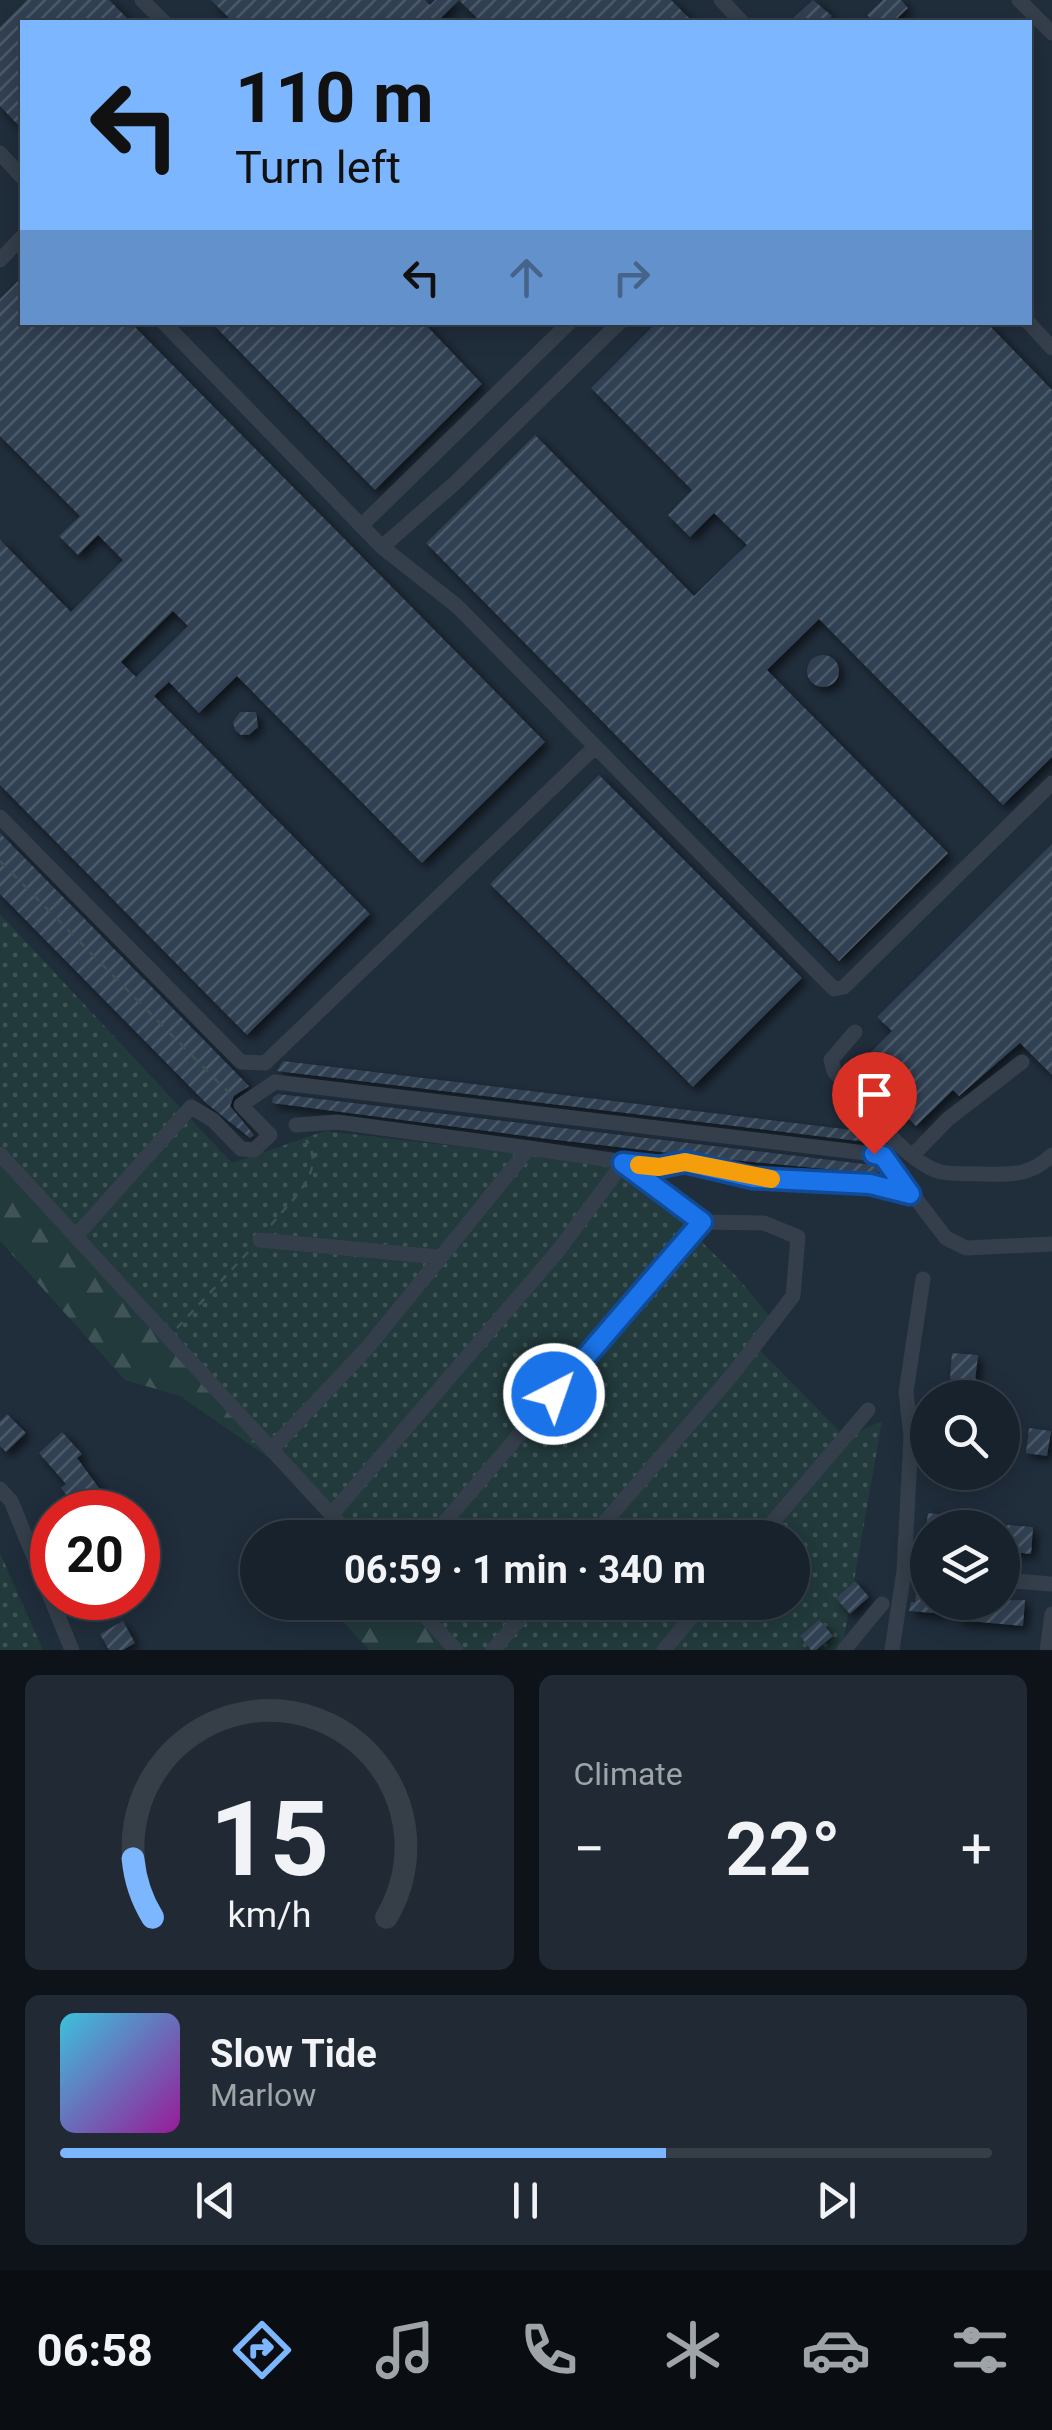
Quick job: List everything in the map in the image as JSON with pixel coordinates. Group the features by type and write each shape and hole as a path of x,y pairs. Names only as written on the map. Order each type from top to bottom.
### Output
{"street":[{"path":"142,0 162,20"},
{"path":"721,0 740,20"},
{"path":"1019,0 1052,33"},
{"path":"0,153 20,175"},
{"path":"0,260 20,239"},
{"path":"166,325 382,547 456,606 834,989 844,987 1052,784"},
{"path":"361,526 567,325"},
{"path":"382,547 455,483 617,325"},
{"path":"1031,325 1052,348"},
{"path":"0,816 241,1062 265,1063 595,747"},
{"path":"855,1032 831,1060 834,1071 912,1156 944,1173 1022,1175 1052,1154"},
{"path":"912,1156 948,1119 1022,1062"},
{"path":"76,1236 192,1107 213,1120 241,1148 254,1150 270,1135 240,1105 274,1082 874,1154 883,1156 946,1238 966,1248 1052,1244"},
{"path":"470,1140 474,1106"},
{"path":"296,1125 337,1122 623,1163 659,1167 685,1162 753,1178 870,1184 910,1194"},
{"path":"273,1448 369,1346 529,1148"},
{"path":"0,1154 337,1520"},
{"path":"607,1520 732,1375 793,1296 798,1236 764,1223 702,1222 623,1163"},
{"path":"332,1514 558,1250 623,1163"},
{"path":"446,1520 702,1222"},
{"path":"260,1240 439,1257"},
{"path":"892,1650 904,1571 911,1436 906,1392 923,1279"},
{"path":"774,1520 868,1410"},
{"path":"0,1489 10,1501 72,1650"},
{"path":"904,1571 910,1572"},
{"path":"1020,1581 1052,1584"},
{"path":"844,1650 882,1604"},
{"path":"1047,1650 1052,1614"},
{"path":"428,1620 456,1650"},
{"path":"493,1650 519,1620"},
{"path":"664,1650 689,1620"}],"green space":[{"path":"0,914 232,1163 325,1131 626,1166 736,1276 773,1320 757,1347 845,1437 882,1421 842,1650 456,1650 428,1620 810,1620 810,1520 337,1520 0,1154"},
{"path":"0,1154 305,1483 180,1396 125,1380 0,1241"},
{"path":"0,1553 43,1650 0,1650"},
{"path":"342,1620 429,1620 456,1650 369,1650"}],"building":[{"path":"27,0 109,0 129,20 20,20 20,127 0,106 0,27"},
{"path":"211,0 425,0 430,5 435,0 459,0 439,20 231,20"},
{"path":"459,0 671,0 691,20 479,20"},
{"path":"813,0 832,16 827,20 791,20"},
{"path":"883,0 901,0 908,8 895,20 872,20 867,15"},
{"path":"20,279 20,325 133,325 545,742 422,863 237,676 199,713 169,682 154,696 370,914 247,1035 0,785 0,540 71,612 123,560 98,535 78,555 59,536 80,516 0,436 0,299","holes":["173,611 188,626 136,677 121,662"]},
{"path":"214,325 426,325 482,384 375,490"},
{"path":"654,325 989,325 1052,390 1052,757 1003,805 819,619 767,670 948,853 839,961 426,543 535,435 694,596 747,545 714,513 690,537 668,515 692,490 591,388"},
{"path":"823,655 835,659 839,671 835,683 823,687 811,683 807,671 811,659"},
{"path":"240,712 256,712 258,727 249,735 235,730 233,722"},
{"path":"599,775 802,978 693,1087 490,884"},
{"path":"0,833 249,1086 234,1096 230,1106 254,1135 250,1138 206,1103 0,894"},
{"path":"1052,844 1052,1075 1020,1043 959,1096 953,1090 916,1126 857,1066 892,1031 877,1017"},
{"path":"283,1061 868,1132 867,1142 277,1071"},
{"path":"278,1094 872,1165 879,1169 878,1174 548,1139 272,1103"},
{"path":"952,1353 978,1355 975,1380 950,1379"},
{"path":"7,1414 26,1433 6,1452 0,1446 0,1421"},
{"path":"1029,1428 1051,1431 1047,1456 1026,1453"},
{"path":"62,1432 82,1454 77,1458 101,1490 62,1490 66,1484 39,1453"},
{"path":"1020,1526 1033,1527 1031,1554 1020,1553"},
{"path":"855,1581 869,1597 850,1614 836,1598"},
{"path":"1020,1600 1025,1600 1023,1626 958,1620 1020,1620"},
{"path":"819,1620 833,1636 811,1650 800,1636"},
{"path":"123,1621 135,1643 123,1650 109,1650 100,1634"}],"slow traffic":[{"path":"639,1165 659,1167 685,1162 771,1179"}],"route":[{"path":"554,1394 702,1222 623,1163 659,1167 685,1162 753,1178 870,1184 910,1194 883,1156 874,1154"}]}
